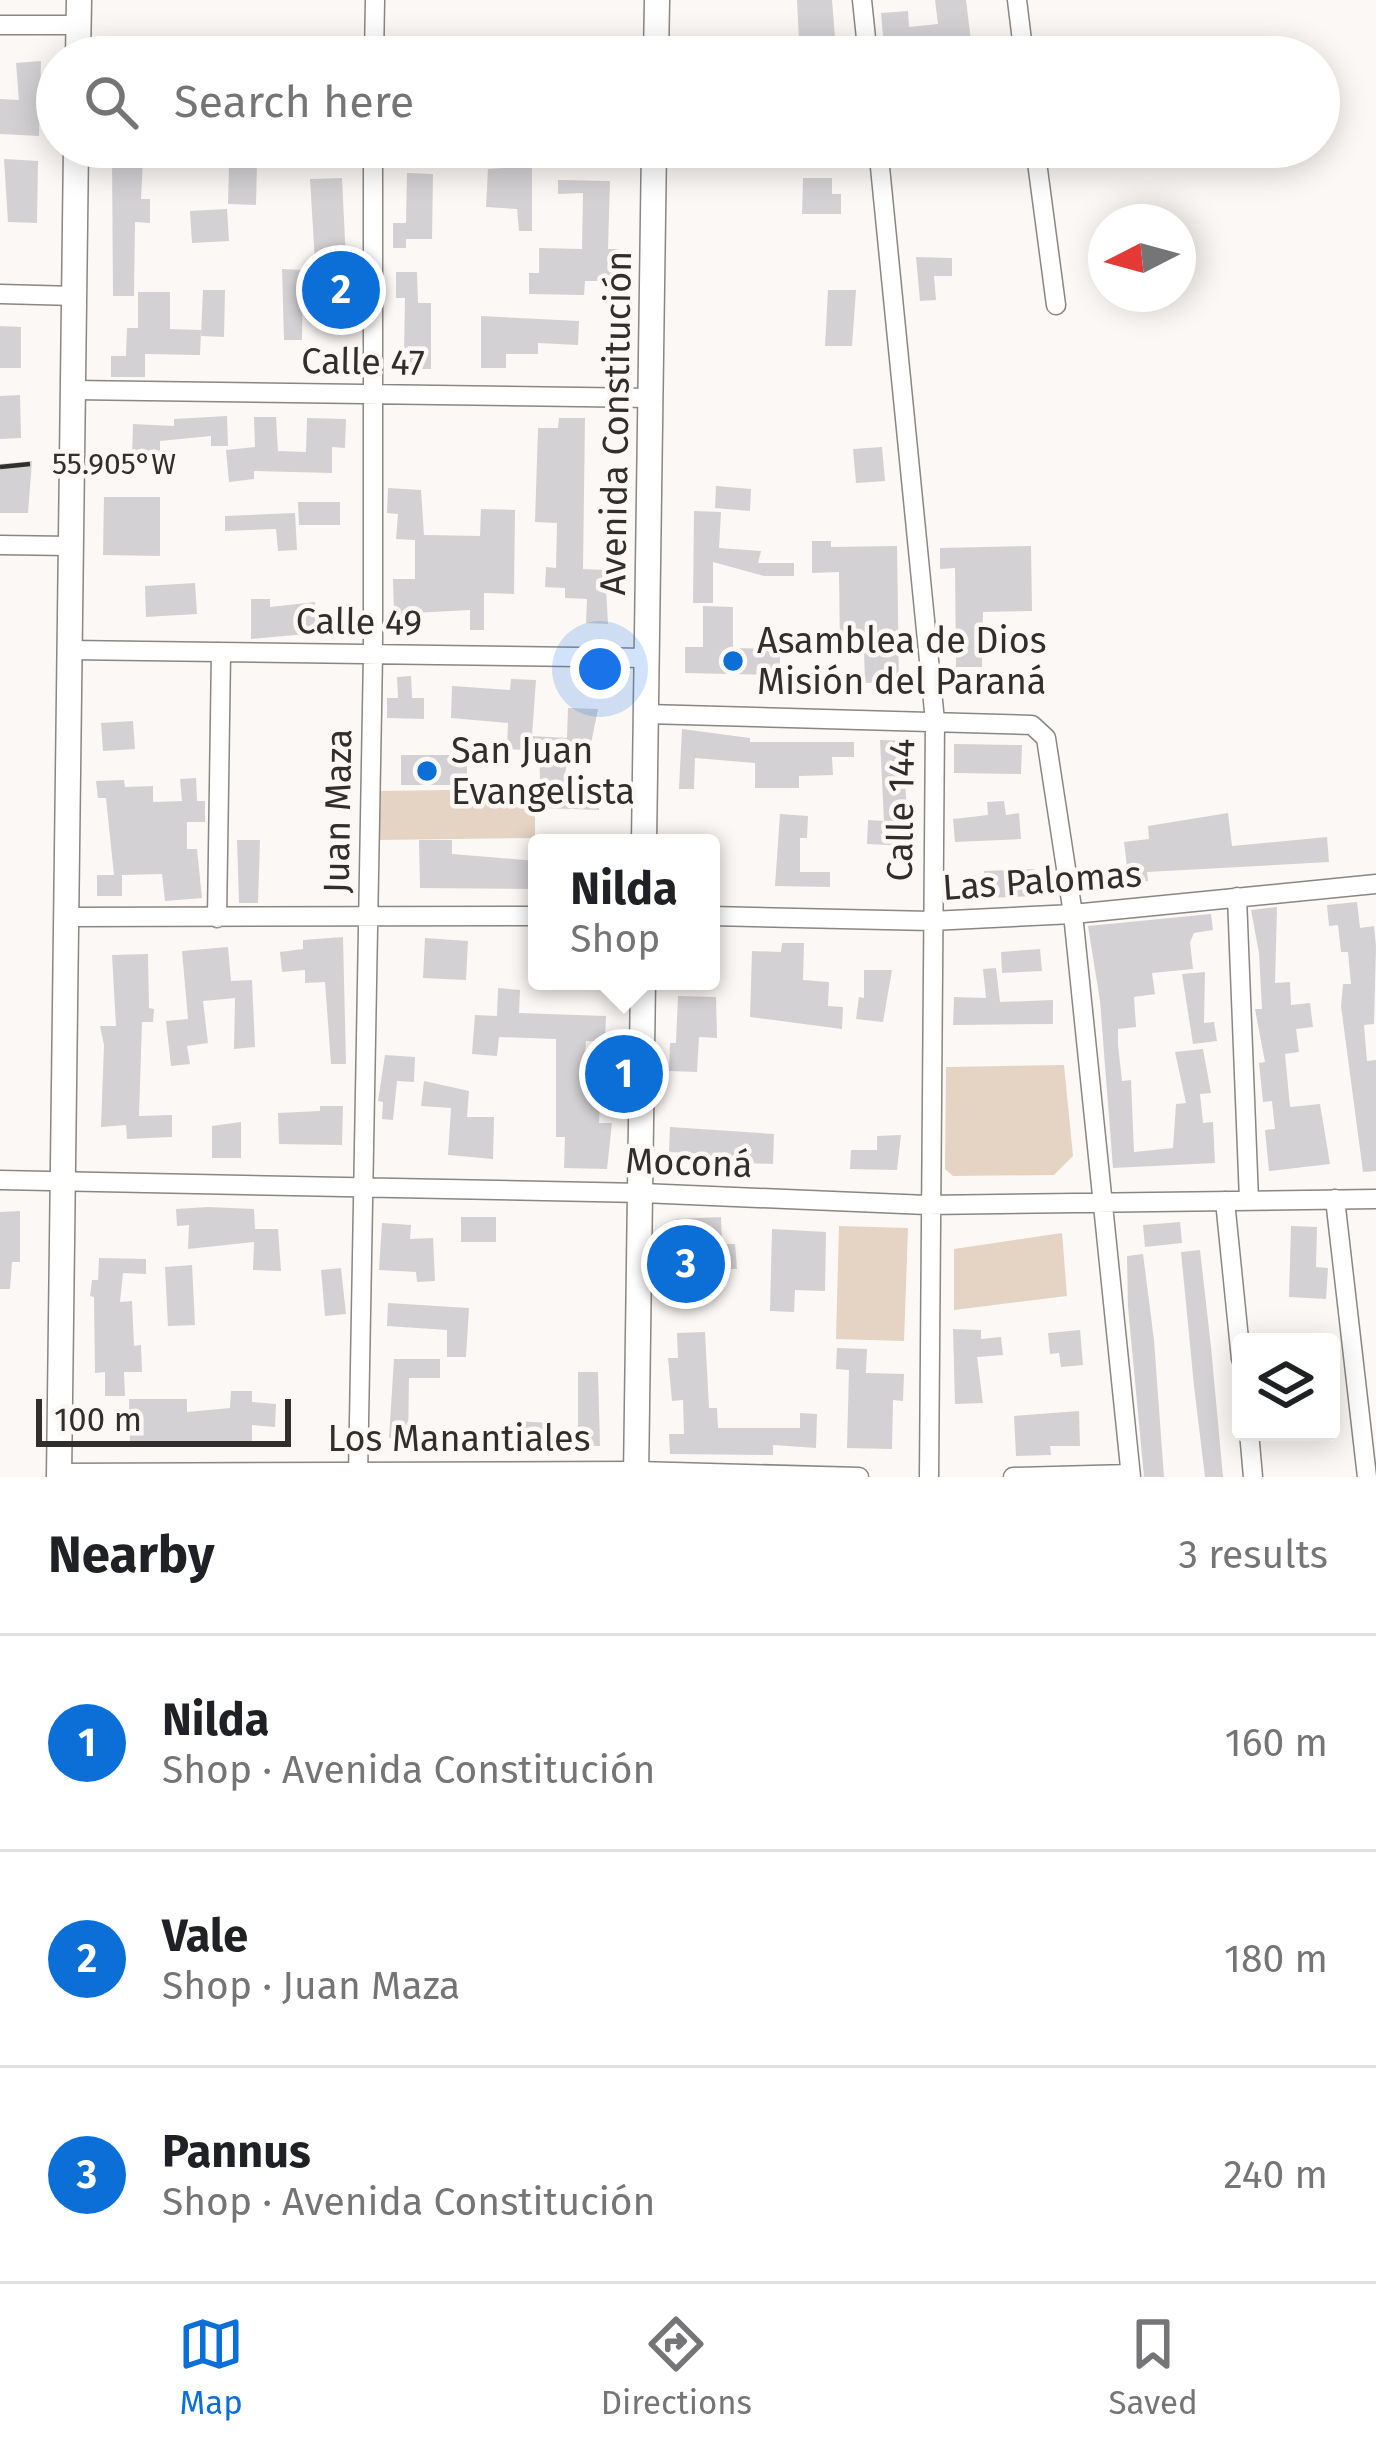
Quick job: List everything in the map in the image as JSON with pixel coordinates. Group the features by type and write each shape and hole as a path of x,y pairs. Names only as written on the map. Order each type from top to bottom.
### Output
{"main road":[{"path":"656,36 657,0"},
{"path":"59,1475 76,168"},
{"name":"Avenida Constitución","path":"644,834 654,168"},
{"path":"636,1474 643,990"}],"street":[{"path":"374,36 375,0"},
{"path":"862,0 866,36"},
{"path":"1017,0 1021,36"},
{"path":"0,26 78,13"},
{"name":"Juan Maza","path":"358,1474 373,654 373,168"},
{"name":"Calle 144","path":"880,168 935,721 927,1204 929,1477"},
{"path":"1038,168 1056,305"},
{"path":"0,294 75,296"},
{"name":"Calle 47","path":"73,389 651,398"},
{"path":"0,545 71,545"},
{"name":"Calle 49","path":"70,650 648,658"},
{"path":"217,918 221,652"},
{"path":"647,714 1032,725 1046,738 1073,914 1131,1476 1012,1477"},
{"name":"Las Palomas","path":"720,916 931,921 1073,914 1376,884"},
{"path":"1237,897 1249,1200"},
{"path":"66,917 528,916"},
{"name":"Moconá","path":"0,1180 642,1193 927,1204 1376,1198"},
{"path":"1335,1199 1367,1477"},
{"path":"1225,1201 1238,1333"},
{"path":"1250,1441 1253,1477"},
{"name":"Los Manantiales","path":"59,1475 859,1477"}],"shaded area":[{"path":"535,789 535,834 528,838 378,840 377,791"},
{"path":"1064,1065 1073,1156 1054,1175 953,1176 945,1169 946,1067"},
{"path":"839,1226 908,1228 904,1341 836,1339"},
{"path":"1062,1233 1067,1296 954,1310 954,1249"}],"building":[{"path":"797,0 832,0 835,36 799,36"},
{"path":"935,0 966,0 970,36 883,36 881,13 908,11 909,27 938,24"},
{"path":"36,61 36,136 0,134 0,99 19,100 16,63"},
{"path":"4,159 36,161 37,223 8,222"},
{"path":"112,168 143,168 141,199 150,199 150,223 135,222 134,296 113,296"},
{"path":"229,168 257,168 256,205 228,204"},
{"path":"532,168 532,231 519,231 517,209 486,207 488,169"},
{"path":"407,173 433,174 432,239 406,239 406,248 393,248 393,223 406,223"},
{"path":"342,178 346,261 315,262 310,179"},
{"path":"803,178 832,178 832,194 841,194 841,214 802,214"},
{"path":"558,180 610,181 608,249 619,249 619,281 585,281 584,295 529,294 529,273 539,273 539,248 582,249 583,193 558,194"},
{"path":"227,209 229,241 192,243 190,211"},
{"path":"916,257 952,258 952,276 934,276 936,300 920,301"},
{"path":"282,269 303,270 302,340 284,340"},
{"path":"396,272 417,272 418,303 431,303 431,369 410,369 410,355 404,355 405,298 396,298"},
{"path":"203,290 225,290 224,337 201,336"},
{"path":"828,290 856,290 852,346 825,346"},
{"path":"138,292 170,292 170,329 201,330 200,355 145,354 145,377 111,377 111,356 126,356 127,328 138,328"},
{"path":"481,316 579,321 578,345 538,343 538,354 506,354 506,368 481,368"},
{"path":"0,326 21,327 21,368 0,368"},
{"path":"20,395 21,438 0,439 0,396"},
{"path":"227,416 228,446 211,446 211,436 160,441 160,459 132,458 133,424 174,426 174,419"},
{"path":"254,417 276,417 278,451 306,452 307,418 346,419 345,448 332,447 332,473 254,471 254,479 229,482 226,450 255,447"},
{"path":"559,418 585,418 583,569 605,570 608,624 586,623 587,599 565,598 565,588 545,587 546,567 556,568 557,523 535,522 538,428 558,428"},
{"path":"882,447 885,481 856,483 853,449"},
{"path":"32,461 28,513 0,513 0,464"},
{"path":"716,486 751,489 750,511 715,508"},
{"path":"388,488 421,490 424,535 480,536 481,509 515,510 514,594 484,593 484,630 470,630 470,610 394,614 393,579 415,579 415,540 396,539 398,514 387,513"},
{"path":"104,497 160,497 160,556 103,555"},
{"path":"298,502 340,502 340,525 299,525"},
{"path":"694,511 721,512 719,548 761,551 758,563 794,563 794,576 764,576 713,562 713,603 693,603"},
{"path":"295,513 297,550 278,551 276,529 225,531 225,516"},
{"path":"812,541 831,541 831,547 897,546 899,682 865,683 864,650 840,650 839,572 812,573"},
{"path":"1031,546 1032,611 983,612 982,667 956,667 955,568 940,569 940,548"},
{"path":"195,583 197,614 146,617 145,586"},
{"path":"251,599 270,599 270,607 315,602 317,633 251,639"},
{"name":"Asamblea de Dios Misión del Paraná","path":"703,606 733,607 733,648 780,649 780,675 685,673 685,647 703,647"},
{"path":"411,676 412,698 424,698 424,719 387,718 387,698 398,698 397,677"},
{"path":"511,679 536,680 532,736 567,738 568,708 598,709 588,758 567,757 564,789 599,790 599,810 541,808 539,751 507,749 508,723 451,718 452,686 510,690"},
{"path":"133,721 135,749 103,751 101,723"},
{"path":"682,729 750,738 750,742 854,742 854,757 832,757 833,775 799,776 799,788 755,788 755,763 695,758 694,789 679,789"},
{"path":"880,740 911,741 910,764 904,764 909,846 867,844 868,820 884,821"},
{"path":"954,744 1022,745 1021,774 954,773"},
{"path":"401,755 467,755 467,785 401,785"},
{"path":"196,778 197,801 205,801 205,822 187,822 187,849 197,849 202,898 165,901 162,874 122,875 122,896 97,896 97,875 114,875 106,798 98,798 96,781 153,786 153,802 182,801 180,779"},
{"path":"1004,801 1006,815 1019,813 1021,839 955,842 953,819 988,815 987,802"},
{"path":"1228,813 1232,846 1327,837 1329,862 1147,872 1148,881 1129,883 1124,842 1149,839 1148,826"},
{"path":"780,814 808,816 807,838 800,838 800,872 830,872 830,887 775,886"},
{"path":"237,840 260,840 258,903 239,903"},
{"path":"419,840 452,840 452,854 528,860 528,889 420,888"},
{"path":"1035,869 1036,896 985,898 984,871"},
{"path":"1357,902 1360,928 1374,926 1376,946 1374,1024 1364,1025 1367,1061 1376,1060 1376,1171 1363,1172 1341,1006 1343,984 1351,984 1348,952 1341,952 1338,925 1329,926 1327,905"},
{"path":"1277,907 1275,983 1290,982 1291,1005 1310,1003 1313,1027 1296,1029 1299,1052 1285,1054 1290,1107 1320,1104 1330,1164 1269,1171 1265,1130 1275,1129 1272,1101 1263,1102 1259,1063 1265,1062 1255,1009 1262,1009 1259,953 1251,910"},
{"path":"1211,914 1213,930 1194,933 1190,942 1193,969 1152,973 1155,994 1134,997 1136,1027 1118,1029 1118,1045 1122,1081 1131,1080 1134,1152 1173,1148 1176,1104 1186,1103 1175,1052 1203,1049 1211,1093 1200,1094 1203,1123 1213,1122 1215,1163 1113,1168 1100,1001 1088,926"},
{"path":"343,937 346,1064 331,1064 325,982 305,983 305,970 282,972 280,952 303,949 303,940"},
{"path":"425,938 468,941 466,980 423,978"},
{"path":"782,943 804,943 803,980 829,982 828,1006 843,1007 842,1029 750,1017 752,951 781,952"},
{"path":"228,947 231,981 252,980 255,1047 234,1049 235,998 203,1001 208,1043 187,1046 190,1064 171,1066 166,1021 188,1019 182,951"},
{"path":"1040,949 1042,971 1002,973 1001,952"},
{"path":"148,954 149,1008 154,1009 153,1022 142,1022 139,1116 172,1115 172,1137 127,1139 126,1125 101,1127 104,1045 100,1026 116,1026 112,955"},
{"path":"996,968 1000,1002 1053,1000 1053,1024 953,1025 954,997 986,998 983,969"},
{"path":"864,970 892,970 883,1022 856,1019 859,997 864,998"},
{"path":"1205,972 1204,1023 1214,1022 1217,1041 1193,1044 1182,974"},
{"path":"498,988 520,990 519,1013 606,1016 605,1042 586,1041 584,1072 601,1072 599,1123 612,1123 607,1169 564,1168 565,1137 556,1137 556,1039 499,1037 497,1056 472,1054 475,1015 497,1016"},
{"path":"678,996 716,997 717,1038 699,1037 697,1072 669,1071 670,1043 676,1043"},
{"path":"385,1055 415,1057 414,1082 397,1081 393,1120 382,1119 383,1102 378,1101"},
{"path":"424,1081 469,1091 467,1117 494,1117 493,1159 448,1155 451,1108 421,1106"},
{"path":"320,1106 343,1106 342,1145 279,1144 278,1113 320,1111"},
{"path":"241,1122 241,1158 212,1158 212,1126"},
{"path":"670,1127 774,1134 773,1164 746,1163 745,1173 708,1172 708,1154 669,1152"},
{"path":"901,1135 897,1170 850,1169 851,1150 877,1150 877,1136"},
{"path":"176,1209 254,1209 255,1229 278,1229 281,1271 253,1270 254,1242 188,1249 189,1225 177,1226"},
{"path":"20,1211 20,1262 12,1262 10,1289 0,1289 0,1212"},
{"path":"461,1217 496,1217 496,1242 461,1242"},
{"path":"721,1217 722,1244 735,1244 737,1269 724,1269 721,1246 704,1247 705,1270 678,1271 676,1219"},
{"path":"1180,1222 1182,1243 1145,1247 1143,1225"},
{"path":"382,1223 411,1225 410,1239 433,1238 435,1281 417,1282 416,1272 379,1270"},
{"path":"1291,1226 1317,1227 1316,1267 1328,1268 1326,1299 1289,1297"},
{"path":"772,1229 826,1232 825,1291 795,1290 794,1312 770,1311"},
{"path":"1200,1250 1223,1477 1205,1477 1194,1386 1181,1252"},
{"path":"1143,1254 1164,1477 1144,1477 1127,1256"},
{"path":"99,1258 146,1259 146,1274 123,1273 120,1302 132,1301 134,1346 141,1345 142,1372 124,1372 125,1396 105,1396 105,1372 95,1373 94,1297 90,1296 92,1280 98,1280"},
{"path":"192,1265 195,1325 168,1326 165,1267"},
{"path":"341,1268 346,1314 325,1316 321,1270"},
{"path":"388,1303 469,1308 466,1357 447,1357 447,1330 387,1326"},
{"path":"953,1329 981,1330 981,1339 1001,1337 1003,1355 977,1357 983,1403 955,1404"},
{"path":"1080,1330 1083,1365 1061,1367 1059,1353 1050,1354 1048,1333"},
{"path":"705,1332 709,1408 717,1408 718,1428 800,1428 800,1413 817,1414 816,1448 773,1445 773,1455 670,1454 669,1434 684,1434 683,1400 672,1401 668,1358 678,1358 677,1333"},
{"path":"837,1348 867,1349 866,1373 904,1374 903,1401 893,1400 892,1449 847,1448 849,1370 836,1369"},
{"path":"394,1359 440,1359 440,1378 409,1378 408,1439 389,1438"},
{"path":"578,1372 598,1372 600,1446 578,1446"},
{"path":"231,1391 252,1391 252,1402 276,1404 275,1427 252,1425 252,1444 130,1443 129,1399 187,1399 187,1412 230,1408"},
{"path":"1079,1411 1080,1446 1050,1446 1051,1455 1016,1456 1014,1416"},
{"path":"515,1421 551,1423 550,1445 514,1444"}],"place":[{"name":"Vale","path":"341,290"},
{"name":"Asamblea de Dios Misión del Paraná","path":"733,661"},
{"name":"San Juan Evangelista","path":"427,771"},
{"name":"Nilda","path":"624,1074"},
{"name":"Pannus","path":"686,1264"}]}
